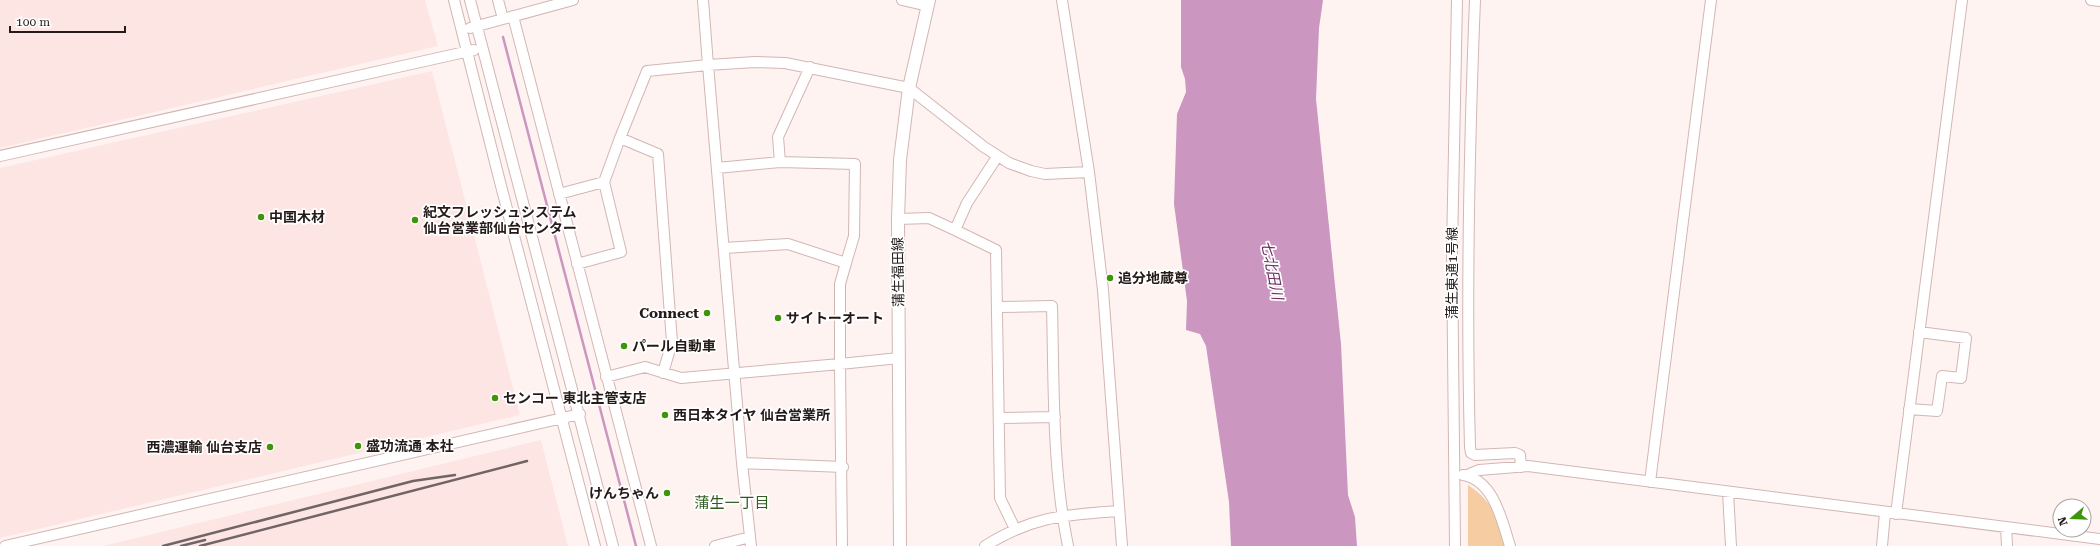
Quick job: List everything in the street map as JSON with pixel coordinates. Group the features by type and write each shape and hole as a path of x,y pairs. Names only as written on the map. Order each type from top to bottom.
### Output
{"main road":[{"name":"蒲生福田線","path":"900,546 898,219 900,160 909,88 929,3"}],"street":[{"path":"454,0 533,312 595,546"},
{"path":"470,0 552,307 613,546"},
{"path":"498,0 508,17 559,194 651,546"},
{"path":"462,30 573,0"},
{"path":"703,0 734,373 751,541 715,546"},
{"path":"902,0 929,3"},
{"path":"1062,0 1088,172 1103,290 1118,511 1122,546"},
{"name":"蒲生東通1号線","path":"1455,546 1453,473 1452,249 1457,0"},
{"path":"1475,0 1468,277 1470,446 1471,453 1474,455 1515,453 1520,455 1521,467"},
{"path":"1650,482 1711,0"},
{"path":"1896,514 1962,0"},
{"path":"2091,0 2100,1"},
{"path":"0,156 482,48"},
{"path":"577,264 621,252 604,182 647,71 755,62 785,63 909,88 997,156 1020,168 1045,174 1088,172"},
{"path":"780,162 778,137 810,67"},
{"path":"620,138 658,154 672,342 664,373"},
{"path":"955,230 967,203 997,156"},
{"path":"717,168 780,162 855,164 854,236 840,284 840,364 843,467 842,546"},
{"path":"559,194 604,182"},
{"path":"898,219 929,218 996,250 1000,498 1015,529"},
{"path":"724,248 788,244 846,263"},
{"path":"998,307 1052,306 1055,417 1062,515 1068,546"},
{"path":"533,312 552,307"},
{"path":"1909,408 1937,411 1942,376 1961,378 1962,371 1966,338 1919,332"},
{"path":"606,377 645,367 681,378 899,358"},
{"path":"5,546 580,414"},
{"path":"999,418 1055,417"},
{"path":"742,463 843,467"},
{"path":"1467,475 1479,470 1521,467 2100,539"},
{"path":"1453,473 1467,475 1476,480 1488,492 1497,505 1510,546"},
{"path":"1728,492 1730,546"},
{"path":"984,546 1015,529 1062,515 1118,511"},
{"path":"1882,546 1885,512"},
{"path":"2006,528 2007,546"}],"shaded area":[{"path":"0,0 425,0 438,46 0,148"},
{"path":"432,71 520,415 0,538 0,168"},
{"path":"541,440 568,546 103,546"},
{"path":"1468,485 1484,498 1493,511 1505,546 1468,546"}],"water":[{"name":"七北田川","path":"1181,0 1323,0 1319,28 1316,99 1341,344 1348,495 1355,517 1357,546 1231,546 1229,502 1206,346 1200,334 1186,330 1187,301 1174,204 1177,114 1186,92 1185,79 1181,67"}],"waterway":[{"path":"503,37 636,546"}],"railway":[{"path":"200,546 527,461"},
{"path":"163,546 413,481 455,475"},
{"path":"181,546 205,540"}],"place":[{"name":"中国木材","path":"261,217"},
{"name":"紀文フレッシュシステム 仙台営業部仙台センター","path":"415,220"},
{"name":"追分地蔵尊","path":"1110,278"},
{"name":"Connect","path":"707,313"},
{"name":"サイトーオート","path":"778,318"},
{"name":"パール自動車","path":"624,346"},
{"name":"センコー 東北主管支店","path":"495,398"},
{"name":"西日本タイヤ 仙台営業所","path":"665,415"},
{"name":"盛功流通 本社","path":"358,446"},
{"name":"西濃運輸 仙台支店","path":"270,447"},
{"name":"けんちゃん","path":"667,493"}],"district":[{"name":"蒲生一丁目","path":"732,503"}]}
